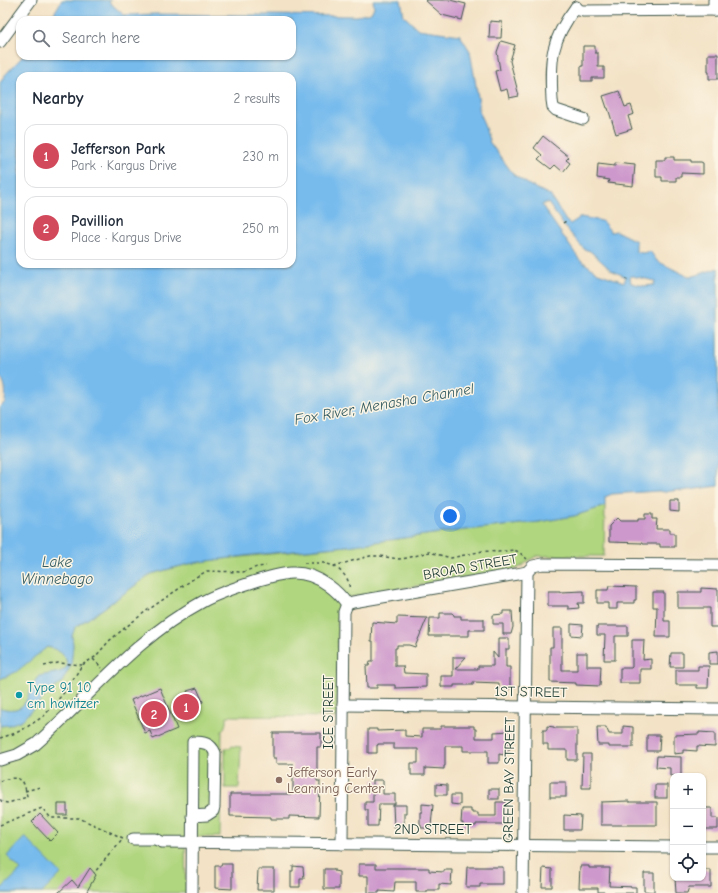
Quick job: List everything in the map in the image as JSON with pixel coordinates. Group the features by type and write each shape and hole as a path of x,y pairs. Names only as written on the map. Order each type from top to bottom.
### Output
{"street":[{"path":"19,16 31,0"},
{"path":"583,119 556,110 553,107 552,100 551,58 560,30 574,4 579,10 716,7"},
{"path":"0,42 16,20"},
{"name":"BROAD STREET","path":"345,602 353,602 527,572 533,566 543,564 718,565"},
{"path":"0,760 17,755 36,744 139,645 177,617 220,593 268,577 298,572 319,579 333,589 345,602"},
{"name":"GREEN BAY STREET","path":"523,893 527,572"},
{"name":"ICE STREET","path":"342,844 345,602"},
{"name":"1ST STREET","path":"343,705 718,709"},
{"path":"192,816 207,815 213,811 214,807 215,753 213,748 209,745 199,742 193,742 192,816 193,843 192,893"},
{"name":"2ND STREET","path":"133,839 155,839 162,842 193,843 670,847"},
{"path":"706,847 718,847"}],"path":[{"path":"625,279 629,280"},
{"path":"334,566 370,556 407,558 429,552 451,558 483,551 498,552 514,550 519,552 528,560"},
{"path":"298,563 324,563 334,566 349,582 345,602"},
{"path":"0,738 27,727 44,716 67,689 82,665 96,658 109,641 140,615 196,577 207,571 243,572 257,567 268,566"},
{"path":"44,666 55,663 82,665"},
{"path":"0,781 14,778 20,779 26,791 27,798 8,803 2,802 0,799"},
{"path":"26,791 40,787"},
{"path":"0,825 42,808 52,818 79,818 123,838 94,873"}],"green space":[{"path":"605,506 604,556 537,556 516,569 345,598 338,608 337,717 227,716 227,723 222,731 220,837 185,837 186,893 0,893 0,726 9,725 22,720 43,698 62,682 71,665 73,645 72,636 75,627 151,574 193,563 347,546 447,532 539,522 574,516"},
{"path":"47,647 62,653 66,659 67,667 61,672 39,676 23,705 10,710 0,708 0,679 8,676"},
{"path":"231,746 241,747 239,788 225,788 225,748 231,748"}],"water":[{"path":"62,0 111,0 109,2 124,15 357,16 371,13 374,7 373,0 401,0 404,16 418,29 460,35 470,51 479,110 490,143 514,175 531,186 550,195 566,221 570,224 581,217 602,221 611,232 616,231 636,241 636,252 643,253 650,251 657,261 687,276 694,276 718,268 718,486 681,491 612,494 605,497 605,506 574,516 539,522 447,532 347,546 252,555 193,563 151,574 75,627 72,636 73,645 71,665 62,682 43,698 22,720 9,725 0,726 0,708 10,710 23,705 39,676 60,672 67,667 66,659 62,653 47,647 16,672 0,679 0,407 5,402 5,389 0,377 0,83 5,75 19,60 296,60 296,16 52,16","holes":["548,203 565,227 584,249 590,251 611,270 626,277 624,282 598,273 579,259 545,210 542,205","632,276 655,281 654,285 644,286 631,283 630,277"]},
{"path":"25,837 61,874 42,893 0,893 0,890 21,870 7,856"}],"building":[{"path":"425,0 450,0 466,4 462,20 442,15"},
{"path":"490,21 502,22 501,38 489,38"},
{"path":"501,41 515,45 510,61 519,96 509,98 507,89 500,91 495,71 500,70 497,52"},
{"path":"583,46 595,46 595,53 598,53 598,67 604,67 604,78 592,78 592,81 581,81"},
{"path":"708,54 718,54 718,79 709,79"},
{"path":"619,91 625,107 631,105 634,114 628,116 632,129 616,134 603,96"},
{"path":"543,136 569,157 566,160 570,163 563,172 555,165 551,169 538,159 542,155 534,148"},
{"path":"665,157 674,157 674,160 691,160 691,162 701,162 703,163 703,174 681,173 681,177 676,177 676,181 662,181 662,177 656,177 656,160 665,160"},
{"path":"615,163 635,165 633,186 608,183 609,180 597,178 598,164 615,166"},
{"path":"670,501 679,501 679,512 670,511"},
{"path":"645,514 652,514 652,519 657,519 656,529 670,529 670,533 675,533 675,547 660,547 660,544 609,542 609,526 617,518 620,521 638,521 638,519 645,519"},
{"path":"609,586 636,587 636,600 634,600 634,603 617,603 617,609 608,609 608,603 597,603 597,590 608,590"},
{"path":"701,588 718,589 718,627 710,627 710,608 678,608 678,592 701,592"},
{"path":"548,591 584,591 584,603 578,603 579,608 568,609 568,606 548,606"},
{"path":"653,592 664,592 664,621 670,621 670,637 656,637 657,607 653,607"},
{"path":"503,611 512,611 513,627 511,634 503,634 503,624 493,624 493,615 503,614"},
{"path":"440,613 452,613 454,616 461,616 461,619 484,619 484,630 469,630 469,636 429,636 430,618 440,618"},
{"path":"397,617 427,618 415,647 409,645 397,645 397,648 395,648 395,666 403,666 404,673 426,674 426,687 395,688 395,685 377,685 377,688 367,688 366,666 369,666 370,661 373,661 373,641 371,641 372,622 397,624"},
{"path":"571,624 583,625 582,636 571,635"},
{"path":"597,626 628,626 628,636 615,636 615,660 604,660 605,635 597,635"},
{"path":"553,628 562,628 562,670 577,670 577,653 587,653 587,666 601,666 600,686 550,682 550,647 553,647"},
{"path":"498,638 509,638 509,649 506,649 506,667 510,667 510,689 499,689 499,683 473,682 473,685 441,687 441,676 453,676 453,657 466,657 455,669 478,669 478,666 493,666 493,652 498,658"},
{"path":"632,640 644,640 643,660 651,659 651,669 640,669 640,683 620,683 620,668 632,667"},
{"path":"718,651 718,664 709,664 709,652"},
{"path":"671,653 683,653 683,667 670,667"},
{"path":"698,666 709,666 708,688 697,688 697,685 676,685 676,670 698,670"},
{"path":"160,688 177,729 153,739 150,731 145,733 131,700"},
{"path":"197,688 203,702 193,706 187,691"},
{"path":"441,726 474,726 474,729 476,729 476,738 494,738 494,732 510,731 509,751 504,751 504,755 499,754 499,763 488,763 488,751 463,751 463,746 445,746 444,769 425,768 425,775 411,775 411,763 418,763 418,749 394,749 394,744 378,744 377,753 368,753 368,729 377,729 377,731 405,730 405,736 422,737 422,729 441,729"},
{"path":"547,726 554,728 577,728 577,760 567,760 567,750 548,750 548,744 543,744 543,730 547,730"},
{"path":"623,726 633,727 633,747 609,747 609,745 598,745 597,727 606,727 609,734 623,734"},
{"path":"699,732 715,733 715,747 697,746 697,751 683,750 683,753 674,754 674,735 699,734"},
{"path":"273,733 321,733 321,747 317,747 317,781 320,781 319,817 289,816 289,819 271,819 271,817 230,816 230,794 293,794 293,764 276,764 276,758 273,758"},
{"path":"647,735 660,735 659,751 647,751"},
{"path":"583,754 591,754 591,788 582,788"},
{"path":"657,756 681,757 681,773 670,773 670,768 656,767"},
{"path":"373,780 383,780 383,794 395,794 395,804 379,804 378,826 368,826 368,810 365,810 365,802 373,802"},
{"path":"550,782 566,782 566,797 550,797"},
{"path":"436,784 447,785 447,795 436,795"},
{"path":"655,785 667,785 667,798 655,798"},
{"path":"489,789 499,789 499,799 489,799"},
{"path":"451,795 460,795 460,805 451,804"},
{"path":"496,802 507,802 506,824 476,824 476,826 463,826 463,823 461,823 462,809 471,809 471,812 478,813 478,816 496,816"},
{"path":"601,802 657,802 657,825 601,825"},
{"path":"58,804 67,804 67,815 58,815"},
{"path":"422,804 433,805 430,828 421,828 420,825 420,812 422,812"},
{"path":"393,805 406,805 404,825 402,825 402,827 394,827"},
{"path":"706,808 712,808 712,818 718,818 718,829 706,829"},
{"path":"40,814 58,833 50,841 32,822"},
{"path":"564,815 581,816 580,830 564,830"},
{"path":"221,864 232,864 232,889 215,888 215,866 221,866"},
{"path":"359,864 376,864 376,868 429,868 429,871 444,872 444,870 452,870 451,885 439,884 439,890 416,892 416,882 395,882 394,892 379,891 379,893 368,893 368,876 359,876"},
{"path":"293,866 303,867 304,879 300,879 300,887 291,887 291,871 293,871"},
{"path":"580,866 589,866 589,868 610,868 609,886 636,887 636,893 605,893 598,892 598,888 579,888"},
{"path":"467,867 503,867 503,884 480,884 480,887 466,887"},
{"path":"90,868 96,875 86,893 58,893 72,880 78,887"},
{"path":"543,868 552,869 552,887 542,887"},
{"path":"258,869 274,869 274,890 257,890"},
{"path":"324,869 334,869 334,871 339,872 339,889 324,889"},
{"path":"706,870 711,870 711,887 689,887 687,893 676,893 675,881 706,881"},
{"path":"644,873 654,873 654,892 644,891"}],"place":[{"name":"Type 91 10 cm howitzer","path":"19,695"},
{"name":"Jefferson Park","path":"186,707"},
{"name":"Pavillion","path":"154,714"},
{"name":"Jefferson Early Learning Center","path":"279,780"}],"water label":[{"name":"Fox River, Menasha Channel","path":"384,404"},
{"name":"Lake Winnebago","path":"57,570"}]}
